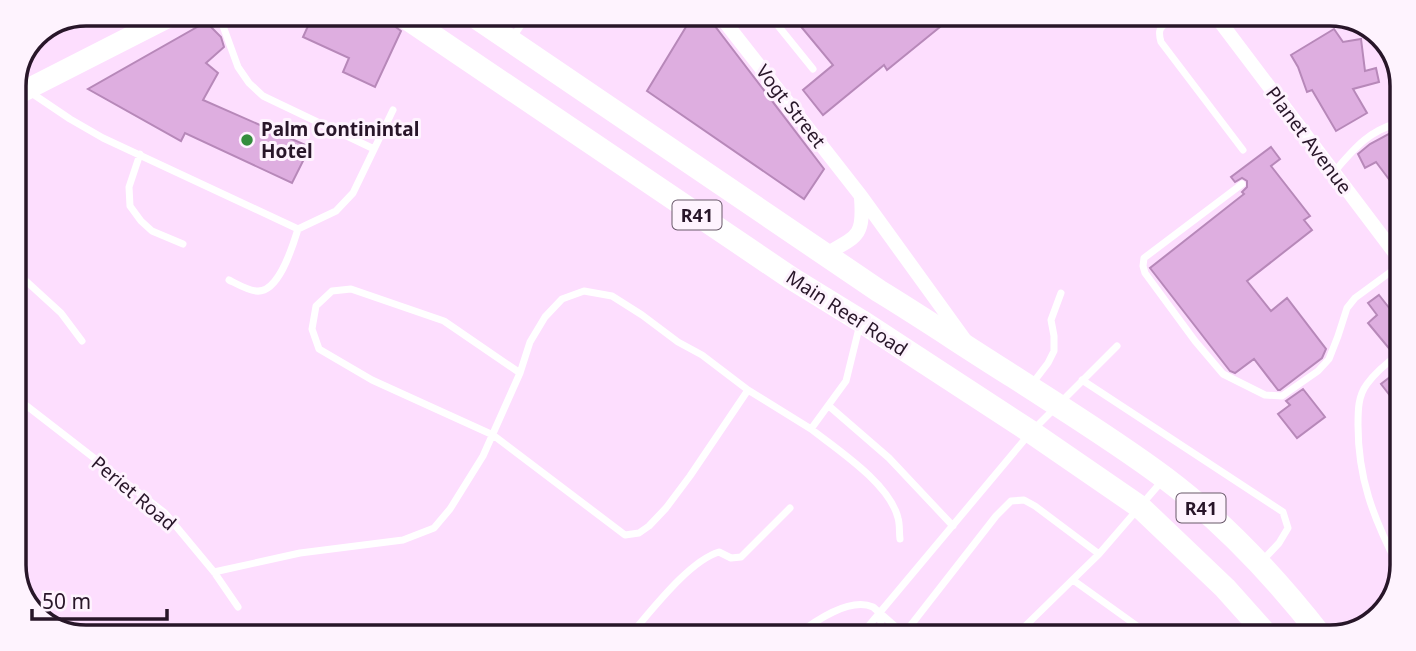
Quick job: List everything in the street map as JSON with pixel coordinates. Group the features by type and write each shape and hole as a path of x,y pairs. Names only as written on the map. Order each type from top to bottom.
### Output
{"main road":[{"path":"26,90 151,26"},
{"name":"Main Reef Road","path":"418,26 791,278 1031,432 1140,507 1225,588 1258,625"},
{"name":"Main Reef Road","path":"489,26 879,291 1165,478 1260,563 1313,625"},
{"path":"861,321 879,291"}],"street":[{"name":"Vogt Street","path":"728,26 861,196 974,352"},
{"name":"Planet Avenue","path":"1223,26 1390,249"},
{"path":"826,254 859,232 862,217 861,196"}],"lane":[{"path":"223,26 238,67 249,83 263,96 374,149"},
{"path":"510,40 520,26"},
{"path":"778,26 813,69"},
{"path":"1161,26 1158,34 1161,42 1243,150"},
{"path":"26,96 103,138 299,229"},
{"path":"229,281 259,292 267,288 282,271 299,229 336,211 353,193 393,110"},
{"path":"1334,172 1357,144 1390,125"},
{"path":"140,155 129,187 130,206 152,231 184,244"},
{"path":"1242,184 1144,258 1143,266 1145,273 1195,341 1223,374 1265,395 1282,396 1318,371 1329,359 1346,308 1390,271"},
{"path":"26,281 61,313 82,341"},
{"path":"520,373 444,321 351,289 332,291 316,306 312,329 319,349 372,380 493,435 625,535 639,533 666,508 748,390"},
{"path":"214,572 300,553 403,540 433,528 450,509 483,456 520,373 530,342 545,317 562,299 584,291 612,296 678,342 702,355 748,390 811,429 880,486 898,517 900,539"},
{"path":"1029,387 1054,351 1051,320 1061,293"},
{"path":"811,429 846,380 861,321"},
{"path":"870,625 1031,432 1117,346"},
{"path":"1390,362 1366,384 1358,405 1358,442 1364,485 1378,527 1390,550"},
{"path":"1082,380 1283,512 1288,528 1260,563"},
{"name":"Periet Road","path":"26,405 164,513 214,572 238,607"},
{"path":"829,406 890,458 953,527"},
{"path":"1026,625 1099,554 1165,478"},
{"path":"911,625 996,516 1011,501 1024,500 1035,506 1099,554"},
{"path":"639,625 678,580 710,555 719,552 731,558 741,557 790,508"},
{"path":"1073,580 1136,625"},
{"path":"810,625 858,604 867,604 894,625"},
{"path":"880,613 881,625"}],"building":[{"path":"199,26 210,26 221,37 224,47 206,63 218,73 203,100 310,147 292,183 185,133 181,141 88,89"},
{"path":"308,26 395,26 401,31 375,87 343,72 349,58 303,37"},
{"path":"687,26 715,26 824,169 804,199 647,91"},
{"path":"800,26 941,26 887,70 884,65 823,115 803,90 833,65"},
{"path":"1334,29 1343,42 1361,39 1365,71 1376,68 1379,82 1353,89 1367,113 1336,131 1312,90 1307,92 1291,55"},
{"path":"1390,133 1390,181 1376,162 1365,168 1358,154"},
{"path":"1271,147 1280,159 1271,166 1310,216 1304,220 1312,230 1247,281 1271,311 1287,298 1326,349 1322,358 1280,390 1254,359 1235,373 1230,371 1150,268 1244,194 1242,192 1247,187 1247,181 1242,178 1235,182 1231,177"},
{"path":"1379,295 1390,309 1390,350 1368,323 1377,315 1368,303"},
{"path":"1390,377 1390,396 1381,384"},
{"path":"1303,389 1325,417 1297,438 1278,414 1290,405 1286,401"}],"place":[{"name":"Palm Continintal Hotel","path":"247,140"}]}
